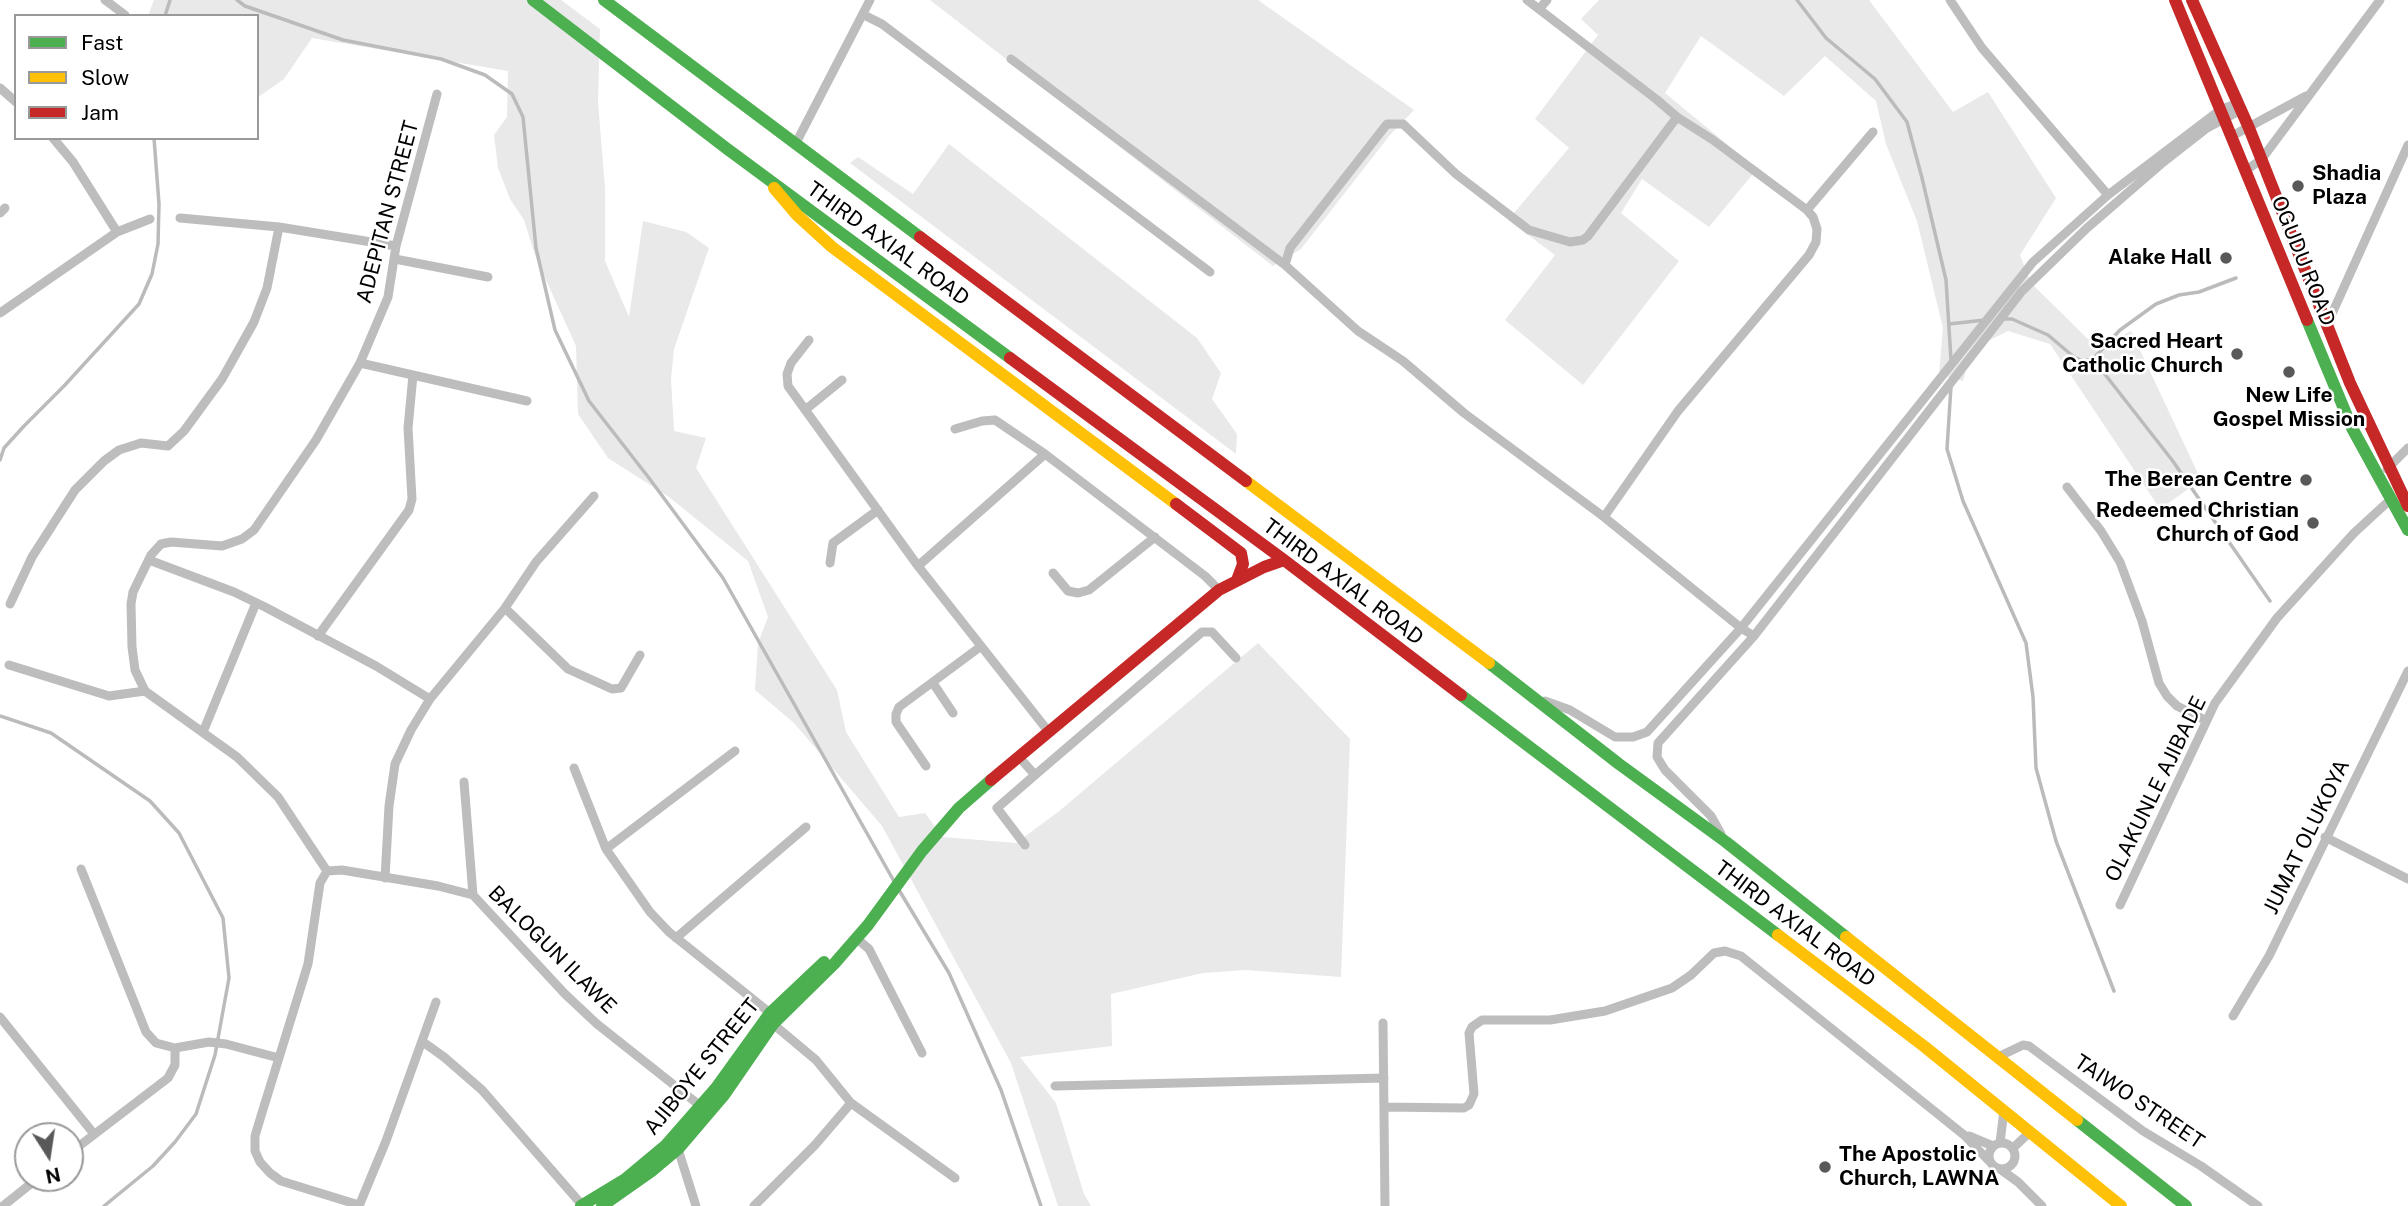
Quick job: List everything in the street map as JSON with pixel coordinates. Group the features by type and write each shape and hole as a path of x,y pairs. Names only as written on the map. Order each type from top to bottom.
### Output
{"main road":[{"name":"THIRD AXIAL ROAD","path":"533,0 762,175 1283,560 1925,1047 2121,1206"},
{"name":"THIRD AXIAL ROAD","path":"604,0 1726,842 2186,1206"},
{"name":"OGUDU ROAD","path":"2175,0 2352,428 2408,506"},
{"name":"OGUDU ROAD","path":"2192,0 2249,128 2384,471 2391,499 2408,530"},
{"path":"762,175 797,215 832,247 1241,553 1243,564 1237,580"},
{"name":"AJIBOYE STREET","path":"602,1206 653,1171 678,1149 772,1018 855,939 890,898 922,851 960,808 1048,731 1219,590 1283,560"},
{"name":"AJIBOYE STREET","path":"582,1205 647,1163 705,1110"}],"street":[{"path":"105,0 124,14"},
{"path":"796,143 870,0"},
{"path":"1527,0 1677,117 1807,209 1817,229 1816,242 1810,255 1678,411 1604,517"},
{"path":"1540,8 1546,0"},
{"path":"1950,0 1982,48 2108,195"},
{"path":"2246,170 2261,160 2380,0"},
{"path":"864,15 882,24 1210,272"},
{"path":"1011,59 1285,265 1359,331 1403,361 1464,412 1604,517 1754,636"},
{"path":"0,88 14,100"},
{"name":"ADEPITAN STREET","path":"149,560 161,544 182,542 222,547 242,539 254,530 316,440 360,363 388,297 396,246 437,94"},
{"path":"2232,136 2311,94"},
{"path":"1531,695 1570,710 1615,737 1633,737 1647,732 1741,628 2033,262 2108,195 2222,115 2240,107"},
{"path":"1726,842 1711,816 1675,781 1657,757 1658,743 1754,636 2022,292 2087,228 2222,115"},
{"path":"1285,265 1290,248 1387,124 1403,124 1456,174 1529,230 1570,242 1583,240 1588,236 1677,117"},
{"path":"1807,209 1873,132"},
{"path":"55,140 73,162 117,232"},
{"path":"2326,327 2408,145"},
{"path":"180,218 279,227 396,246"},
{"path":"0,313 117,232 150,219"},
{"path":"10,604 33,557 75,490 119,450 141,443 169,446 184,431 216,387 254,322 267,288 279,227"},
{"path":"395,259 488,277"},
{"path":"809,340 791,363 787,374 788,386 918,566 1048,731"},
{"path":"360,363 527,401"},
{"path":"318,636 409,510 412,499 408,428 413,375"},
{"path":"804,410 842,380"},
{"path":"955,429 982,421 995,421 1045,454 1205,576 1219,590"},
{"path":"2384,471 2408,448"},
{"path":"918,566 1045,454"},
{"path":"2067,488 2101,531 2120,562 2142,621 2159,683 2177,706 2205,720"},
{"path":"385,878 389,806 395,764 411,730 430,699 505,608 536,562 594,496"},
{"name":"OLAKUNLE AJIBADE","path":"2120,905 2215,703 2277,618 2354,533 2391,499"},
{"path":"830,563 833,543 878,510"},
{"path":"1053,573 1068,591 1078,593 1088,590 1155,537"},
{"path":"430,699 376,666 234,592 149,560 133,592 132,647 135,670 145,691 237,757 278,797 327,871 320,883 308,964 255,1136 260,1162 270,1173 281,1181 359,1205 436,1002"},
{"path":"203,733 256,603"},
{"path":"505,608 568,669 612,690 621,688 640,655"},
{"path":"1025,845 997,808 1202,632 1212,632 1236,658"},
{"path":"926,766 896,722 899,707 980,647"},
{"path":"9,665 109,696 145,691"},
{"name":"JUMAT OLUKOYA","path":"2233,1016 2269,956 2408,671"},
{"path":"933,682 953,713"},
{"path":"606,849 735,751"},
{"path":"1019,757 1035,775"},
{"path":"574,768 606,849 650,912 676,938 772,1018 816,1060 850,1103 955,1178"},
{"path":"464,782 474,895"},
{"path":"676,938 806,827"},
{"path":"2325,837 2408,879"},
{"path":"81,869 146,1032 156,1042 175,1048 209,1042 226,1044 279,1058"},
{"name":"BALOGUN ILAWE","path":"327,871 342,870 474,895 565,994 597,1024 705,1110"},
{"path":"855,939 869,949 922,1053"},
{"path":"1385,1107 1464,1108 1469,1105 1474,1094 1469,1033 1472,1027 1482,1020 1550,1020 1605,1012 1672,988 1714,953 1725,951 1741,956 1964,1135 1989,1161 2018,1182 2042,1206"},
{"path":"0,1017 3,1028 94,1134"},
{"path":"1383,1023 1385,1206"},
{"path":"423,1042 482,1090 582,1205"},
{"name":"TAIWO STREET","path":"1998,1057 2023,1045 2029,1046 2143,1131 2201,1166 2258,1206"},
{"path":"84,1142 168,1078 175,1065 175,1048"},
{"path":"1055,1086 1384,1078"},
{"path":"754,1206 815,1145 850,1103"},
{"path":"1989,1161 1989,1151 1996,1144 2004,1110"},
{"path":"2013,1149 2030,1132"},
{"path":"1964,1135 2009,1145 2013,1149 2013,1164 2018,1182"},
{"path":"678,1149 696,1206"},
{"path":"2000,1169 2013,1164"},
{"path":"3,1206 20,1192"}],"shaded area":[{"path":"154,0 561,0 600,29 598,102 605,188 605,261 629,317 643,221 686,232 709,248 674,349 671,379 674,431 706,438 696,468 837,690 846,732 899,817 925,813 943,837 1016,843 1058,812 1258,643 1350,739 1341,977 1246,970 1203,973 1111,994 1112,1046 1020,1057 1056,1103 1084,1194 1091,1206 1058,1206 1011,1063 882,826 794,723 755,690 758,643 768,617 748,561 669,497 608,458 578,414 576,346 536,258 524,220 510,199 498,168 494,135 507,117 508,71 312,38 284,79 259,97 259,14 149,14"},
{"path":"930,0 1258,0 1414,110 1390,135 1301,249 1273,266"},
{"path":"1599,0 1869,0 1953,112 1988,92 2056,198 2020,255 2031,283 2097,348 2131,331 2201,480 2160,509 2050,344 2008,331 1972,349 1963,381 1939,374 1943,328 1917,221 1886,144 1876,101 1825,56 1784,96 1701,36 1665,93 1757,169 1709,227 1642,179 1621,213 1679,261 1583,385 1505,320 1555,255 1508,220 1569,148 1535,119 1598,35 1581,19"},
{"path":"949,144 1197,338 1221,373 1212,399 1237,434 1236,454 850,163 858,157 913,194"}],"waterway":[{"path":"166,14 170,0"},
{"path":"237,0 245,6 343,40 441,59 485,75 512,94 523,117 536,248 555,330 589,401 723,578 895,883"},
{"path":"1797,0 1826,38 1875,79 1907,122 1946,280 1951,360"},
{"path":"0,460 4,448 139,304 152,274 158,244 159,204 154,140"},
{"path":"2003,319 2012,319 2048,335 2074,357 2083,361 2093,359 2120,330 2156,304 2236,278"},
{"path":"1949,324 1985,320"},
{"path":"2093,359 2172,460 2270,601"},
{"path":"1951,386 1947,449 1963,501 2026,643 2033,697 2036,768 2056,841 2114,991"},
{"path":"0,716 51,733 150,801 179,833 223,918 229,978 215,1055 196,1114 153,1166 104,1206"},
{"path":"899,890 949,973 1001,1090 1041,1206"}],"traffic: fast":[{"path":"533,0 726,148 1010,358"},
{"path":"604,0 920,237"},
{"path":"2307,320 2352,428 2408,530"},
{"path":"1489,663 1619,764 1726,842 1846,937"},
{"path":"1461,695 1778,935"},
{"path":"602,1206 678,1149 724,1095 773,1024 834,964 868,925 922,851 959,808 991,780"},
{"path":"581,1206 624,1180 666,1145 716,1088 770,1013 824,962"},
{"path":"2077,1120 2186,1206"}],"traffic: slow":[{"path":"774,188 797,215 832,247 1176,504"},
{"path":"1246,481 1489,663"},
{"path":"1778,935 1925,1047 2121,1206"},
{"path":"1846,937 2077,1120"}],"traffic: jam":[{"path":"2175,0 2307,320"},
{"path":"2192,0 2249,128 2350,383 2408,506"},
{"path":"920,237 1246,481"},
{"path":"1010,358 1284,560 1461,695"},
{"path":"1176,504 1241,553 1243,564 1237,580"},
{"path":"991,780 1219,590 1284,560"}],"place":[{"name":"Shadia Plaza","path":"2298,186"},
{"name":"Alake Hall","path":"2226,258"},
{"name":"Sacred Heart Catholic Church","path":"2237,354"},
{"name":"New Life Gospel Mission","path":"2289,372"},
{"name":"The Berean Centre","path":"2306,480"},
{"name":"Redeemed Christian Church of God","path":"2313,523"},
{"name":"The Apostolic Church, LAWNA","path":"1825,1167"}]}
